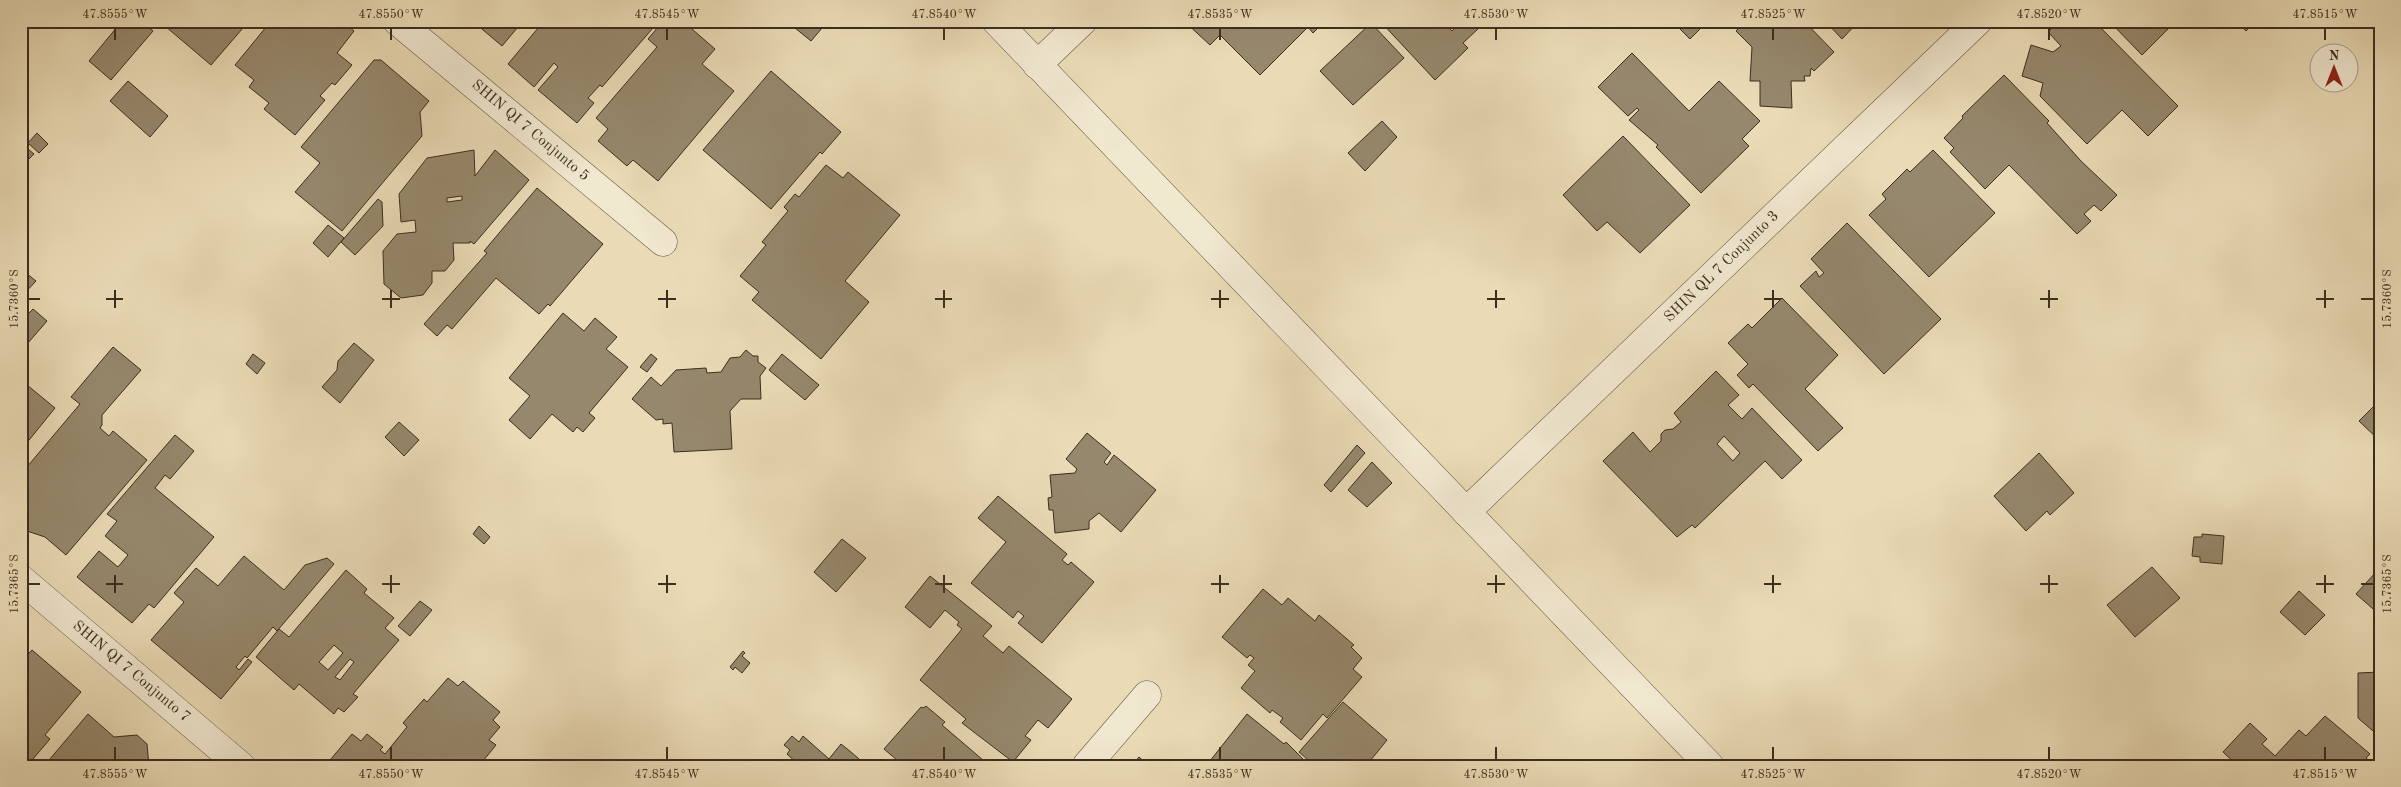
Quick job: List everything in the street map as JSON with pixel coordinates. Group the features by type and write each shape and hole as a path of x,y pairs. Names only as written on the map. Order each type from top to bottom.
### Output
{"street":[{"name":"SHIN QI 7 Conjunto 5","path":"397,21 663,242"},
{"path":"996,21 1710,766"},
{"path":"1038,65 1083,21"},
{"name":"SHIN QL 7 Conjunto 3","path":"1466,512 1978,21"},
{"name":"SHIN QI 7 Conjunto 7","path":"21,579 241,766"},
{"path":"1086,766 1147,695"}],"building":[{"path":"122,21 141,21 153,31 111,80 89,61"},
{"path":"159,21 249,21 211,65"},
{"path":"271,21 307,21 306,23 311,27 316,21 342,21 354,31 337,53 352,65 335,85 332,83 320,96 325,100 295,135 264,109 269,103 249,87 254,80 235,65"},
{"path":"478,21 523,21 502,46 476,24"},
{"path":"544,21 659,21 602,87 600,85 588,98 594,103 577,123 538,90 558,67 554,63 534,87 508,64"},
{"path":"663,21 699,21 692,29 715,49 702,64 734,91 658,181 633,160 627,166 598,141 608,129 596,118 657,47 648,39"},
{"path":"801,21 828,21 811,41 795,28"},
{"path":"1184,21 1325,21 1313,33 1308,27 1260,75 1220,35 1210,45"},
{"path":"1380,21 1442,21 1452,31 1462,21 1472,21 1479,28 1463,43 1468,48 1435,80"},
{"path":"1672,21 1708,21 1690,39"},
{"path":"1730,21 1804,21 1834,52 1814,71 1811,68 1810,76 1804,76 1805,81 1791,81 1792,108 1760,106 1760,81 1750,81 1752,47 1736,31 1739,28"},
{"path":"1825,21 1859,21 1842,39"},
{"path":"2059,21 2094,21 2178,106 2148,136 2122,110 2087,144 2040,96 2043,83 2022,76 2031,45 2053,52 2061,46 2048,32"},
{"path":"2109,21 2176,21 2142,55"},
{"path":"2237,21 2256,21 2246,31"},
{"path":"1371,23 1404,58 1353,105 1320,71"},
{"path":"1632,53 1689,111 1719,81 1760,121 1742,139 1749,146 1701,193 1656,147 1658,145 1629,120 1639,110 1637,108 1628,116 1598,87"},
{"path":"374,60 381,60 429,101 420,112 422,136 342,231 295,192 320,163 301,147"},
{"path":"771,71 841,132 822,154 820,152 771,209 703,150"},
{"path":"2004,75 2049,121 2047,123 2081,161 2117,195 2101,211 2094,205 2084,214 2091,221 2077,234 2009,165 1985,189 1950,152 1954,148 1944,138 1963,118 1962,116"},
{"path":"128,81 168,116 150,137 110,101"},
{"path":"1382,121 1397,137 1365,171 1348,153"},
{"path":"37,133 48,144 39,153 28,143"},
{"path":"1623,136 1690,205 1640,253 1607,222 1597,231 1563,195"},
{"path":"23,145 34,154 27,161 21,156"},
{"path":"474,150 475,176 495,150 529,180 474,244 470,241 470,243 453,243 454,260 445,271 432,271 432,283 423,295 401,298 384,284 383,251 397,234 416,232 415,220 401,222 399,194 427,158","holes":["462,196 462,200 447,202 447,198"]},
{"path":"1933,150 1995,213 1929,277 1869,215 1886,199 1882,194 1907,169 1910,172"},
{"path":"826,165 843,178 848,172 900,215 845,281 869,302 821,359 752,300 759,292 740,276 766,245 762,242 788,211 784,207 795,194 799,197"},
{"path":"537,188 603,244 550,306 548,304 539,314 496,278 452,329 447,325 437,336 424,324 487,253 484,251"},
{"path":"378,199 382,202 383,226 355,255 341,242"},
{"path":"1847,223 1941,319 1884,374 1800,286 1816,271 1819,277 1824,273 1811,259"},
{"path":"328,225 344,238 328,257 313,243"},
{"path":"21,269 36,281 21,297"},
{"path":"1782,298 1838,355 1805,389 1843,428 1818,451 1753,384 1749,388 1737,375 1748,364 1728,343 1748,324 1752,328"},
{"path":"21,306 29,313 33,309 47,321 21,351"},
{"path":"563,313 584,331 595,318 617,337 606,349 628,367 589,413 595,418 583,432 577,427 573,432 552,414 530,439 509,420 530,396 509,378"},
{"path":"354,343 374,360 340,403 322,387 337,370 338,361"},
{"path":"113,347 141,370 102,415 102,425 100,428 109,436 113,431 147,460 66,555 45,537 21,529 21,474 80,404 71,397"},
{"path":"746,350 753,356 758,356 758,362 766,368 760,376 761,399 741,399 730,411 732,449 674,452 672,423 663,424 663,419 656,420 632,399 651,377 661,386 676,370 706,368 707,373 721,372 730,358 740,357"},
{"path":"253,354 265,363 257,374 246,364"},
{"path":"651,354 657,359 647,372 640,367"},
{"path":"782,354 819,385 805,400 769,370"},
{"path":"1716,371 1739,395 1728,405 1742,419 1752,408 1802,460 1782,479 1765,461 1695,528 1692,525 1677,537 1603,461 1633,432 1650,452 1661,441 1661,434 1665,430 1673,429 1681,422 1674,413","holes":["1724,436 1740,453 1733,461 1717,444"]},
{"path":"21,380 55,408 21,450"},
{"path":"2377,403 2380,405 2380,441 2359,421"},
{"path":"399,422 419,440 404,456 385,437"},
{"path":"1087,433 1111,453 1104,462 1107,465 1114,455 1156,490 1121,532 1099,513 1089,521 1089,529 1055,533 1053,510 1049,510 1048,498 1052,497 1050,475 1075,473 1077,469 1066,459"},
{"path":"175,435 194,451 170,479 165,475 155,488 214,537 154,608 149,604 132,623 77,577 99,551 118,567 128,555 105,536 117,521 107,514"},
{"path":"1357,445 1365,453 1331,492 1324,485"},
{"path":"2039,453 2074,493 2050,515 2047,511 2026,531 1994,496"},
{"path":"1372,462 1392,483 1367,507 1348,490"},
{"path":"998,496 1067,554 1062,560 1068,565 1071,562 1094,582 1042,643 1018,623 1024,616 1018,611 1013,618 971,583 1006,542 978,518"},
{"path":"479,526 490,537 484,544 473,534"},
{"path":"2202,534 2224,536 2222,564 2200,562 2200,557 2192,556 2194,537 2202,537"},
{"path":"842,539 866,558 836,592 814,572"},
{"path":"244,556 284,590 305,565 327,558 334,564 277,631 273,627 247,658 245,656 236,667 239,670 248,659 252,662 221,699 151,640 184,602 174,593 196,568 218,586"},
{"path":"2152,567 2180,598 2135,637 2107,605"},
{"path":"346,570 367,589 364,593 394,618 385,628 399,640 353,694 358,697 344,712 338,708 334,714 299,684 294,690 256,657 279,629 289,637","holes":["334,645 343,653 328,670 319,662","350,659 354,662 340,680 335,677"]},
{"path":"2376,572 2380,575 2380,615 2356,594"},
{"path":"930,576 992,626 983,636 1003,653 1009,646 1072,699 1048,728 1038,720 1025,736 1031,740 1013,762 962,723 966,719 920,680 962,629 957,625 959,622 945,610 930,628 905,607"},
{"path":"1263,589 1282,605 1288,598 1315,621 1319,615 1354,645 1351,647 1362,658 1353,669 1362,677 1327,718 1323,714 1301,740 1280,722 1283,718 1272,710 1270,713 1241,688 1255,671 1248,665 1254,658 1250,655 1247,658 1222,637"},
{"path":"2299,591 2325,615 2305,635 2280,612"},
{"path":"420,601 432,610 410,636 398,626"},
{"path":"32,650 81,692 45,735 50,739 27,766 21,766 21,662"},
{"path":"743,651 745,653 742,656 750,663 742,673 735,667 733,670 730,667"},
{"path":"2380,672 2380,737 2358,718 2358,673"},
{"path":"448,678 458,686 463,681 500,712 493,720 500,727 489,740 496,745 479,766 325,766 352,734 361,741 367,734 383,747 380,750 385,754 407,727 403,723 424,699 427,702"},
{"path":"1343,702 1387,740 1366,766 1315,766 1299,752"},
{"path":"926,706 945,722 942,725 990,766 904,766 884,749 921,707"},
{"path":"88,714 114,737 137,735 147,744 149,766 44,766"},
{"path":"1247,714 1284,744 1286,742 1310,766 1206,766"},
{"path":"2325,716 2370,754 2366,758 2372,763 2379,755 2380,766 2238,766 2223,752 2250,723 2267,739 2262,744 2275,756 2299,730 2306,736"},
{"path":"792,736 799,742 803,736 837,766 800,766 787,754 790,750 784,745"},
{"path":"841,744 867,766 837,766 829,759"},
{"path":"1139,757 1149,766 1131,766"}]}
